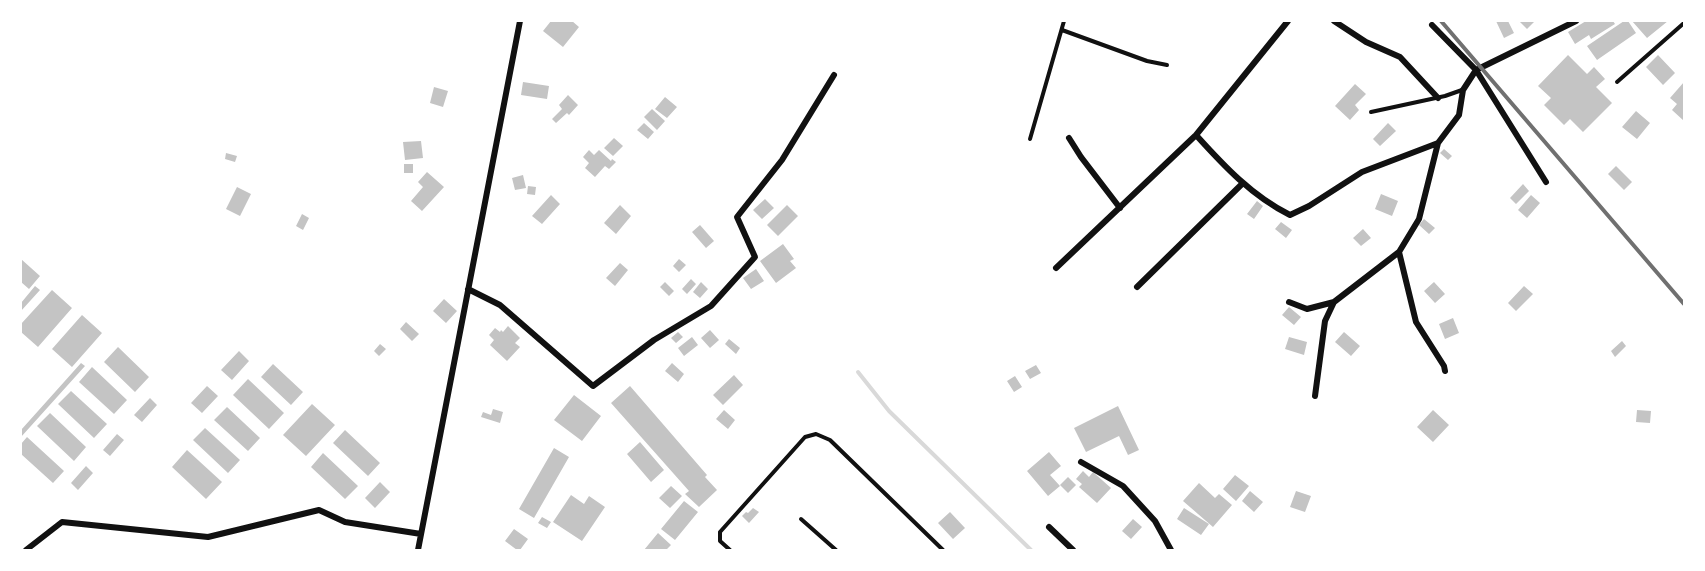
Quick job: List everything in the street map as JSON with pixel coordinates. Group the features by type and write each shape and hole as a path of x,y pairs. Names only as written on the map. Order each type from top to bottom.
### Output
{"street":[{"path":"418,550 520,21"},
{"path":"1056,268 1196,135 1288,21"},
{"path":"1334,21 1366,42 1400,57 1438,98"},
{"path":"1289,302 1307,309 1334,302 1399,252 1419,219 1438,143 1459,115 1463,90 1476,70 1576,21"},
{"path":"1432,24 1476,70 1546,182"},
{"path":"468,289 500,305 592,387 654,340 711,306 755,257 737,217 782,160 834,75"},
{"path":"1196,135 1243,183 1272,206 1290,215 1310,206 1362,172 1438,143"},
{"path":"1069,138 1120,208"},
{"path":"1137,287 1243,183"},
{"path":"1399,252 1416,322 1444,366 1444,371"},
{"path":"1315,396 1325,321 1334,302"},
{"path":"1081,462 1123,486 1155,521 1171,550"},
{"path":"26,550 62,522 208,537 319,510 345,522 421,534"},
{"path":"1049,527 1073,550"}],"lane":[{"path":"1030,139 1064,21"},
{"path":"1617,82 1684,23"},
{"path":"1062,30 1147,61 1167,65"},
{"path":"1371,112 1438,98 1463,90"},
{"path":"730,550 720,541 720,532 805,437 816,434 830,440 943,550"},
{"path":"801,519 836,550"}],"building":[{"path":"551,21 572,21 579,27 563,47 543,31"},
{"path":"1496,21 1508,21 1514,33 1504,38"},
{"path":"1519,21 1535,21 1527,29"},
{"path":"1586,21 1613,21 1615,24 1591,39 1589,35 1575,44 1568,32"},
{"path":"1624,21 1628,21 1636,33 1597,60 1587,46"},
{"path":"1632,21 1668,21 1647,38"},
{"path":"1568,55 1587,74 1594,67 1605,79 1596,87 1612,103 1583,132 1570,119 1564,125 1544,105 1551,98 1538,86"},
{"path":"1658,55 1675,73 1663,85 1646,67"},
{"path":"523,82 549,86 547,99 521,95"},
{"path":"1684,82 1684,121 1672,110 1677,104 1670,98"},
{"path":"1355,84 1366,94 1355,105 1359,110 1350,120 1335,106"},
{"path":"434,87 448,91 443,107 430,103"},
{"path":"568,95 578,105 569,115 567,113 556,123 552,119 562,109 559,105"},
{"path":"665,97 677,107 667,118 655,109"},
{"path":"652,109 665,121 657,130 644,117"},
{"path":"1636,111 1650,123 1637,139 1622,127"},
{"path":"644,123 654,132 648,139 637,130"},
{"path":"1388,123 1396,131 1380,146 1373,139"},
{"path":"614,138 623,146 613,156 604,148"},
{"path":"421,141 423,158 405,160 403,142"},
{"path":"1444,149 1452,156 1448,160 1440,153"},
{"path":"589,150 594,155 599,150 611,161 612,159 616,162 609,169 605,166 595,177 585,168 589,163 583,157"},
{"path":"226,153 237,156 235,162 225,159"},
{"path":"404,164 413,164 413,173 404,173"},
{"path":"1616,166 1632,182 1624,190 1608,174"},
{"path":"427,172 444,187 422,211 411,201 423,187 418,182"},
{"path":"523,175 526,188 515,190 512,178"},
{"path":"1523,184 1529,191 1516,204 1510,198"},
{"path":"528,186 536,187 535,195 527,194"},
{"path":"237,187 251,194 240,216 226,209"},
{"path":"1381,194 1398,201 1392,216 1375,209"},
{"path":"551,195 560,204 542,224 532,216"},
{"path":"1531,195 1540,203 1527,218 1518,210"},
{"path":"765,199 774,208 762,219 753,210"},
{"path":"1257,201 1263,206 1254,219 1247,214"},
{"path":"620,205 631,216 616,234 604,223"},
{"path":"787,205 798,216 778,236 767,225"},
{"path":"302,214 309,218 303,230 296,226"},
{"path":"1424,219 1435,228 1429,234 1419,225"},
{"path":"1281,222 1292,230 1286,238 1275,229"},
{"path":"700,225 714,241 706,248 692,232"},
{"path":"1363,229 1371,238 1361,246 1353,238"},
{"path":"783,244 794,259 790,261 796,268 776,283 760,261"},
{"path":"21,259 40,276 29,289 21,282"},
{"path":"679,259 686,265 679,272 673,266"},
{"path":"620,263 628,270 615,286 606,278"},
{"path":"756,269 764,281 751,289 743,278"},
{"path":"691,279 696,284 687,294 682,289"},
{"path":"665,282 674,291 669,296 660,287"},
{"path":"701,282 708,289 700,298 693,292"},
{"path":"1434,282 1445,294 1435,303 1424,291"},
{"path":"35,286 40,290 21,311 21,303"},
{"path":"1524,286 1533,294 1516,311 1508,303"},
{"path":"52,290 72,308 38,347 21,332 21,324"},
{"path":"444,299 457,311 446,323 433,311"},
{"path":"1289,307 1301,317 1294,325 1282,315"},
{"path":"82,315 102,333 72,367 52,349"},
{"path":"1453,318 1459,333 1445,339 1439,324"},
{"path":"406,322 419,334 412,341 400,329"},
{"path":"508,326 520,338 515,343 520,347 507,361 490,345 494,340 489,335 495,328 503,332"},
{"path":"710,330 719,340 710,348 701,338"},
{"path":"678,332 683,337 676,343 671,338"},
{"path":"1344,332 1360,346 1351,356 1335,342"},
{"path":"692,337 698,345 684,356 678,348"},
{"path":"1289,337 1307,342 1304,355 1285,349"},
{"path":"729,339 740,348 736,354 725,344"},
{"path":"1622,341 1626,346 1615,357 1611,351"},
{"path":"380,344 386,349 379,356 374,351"},
{"path":"118,347 149,377 135,392 104,362"},
{"path":"239,351 249,361 232,380 221,370"},
{"path":"81,363 85,366 21,437 21,430"},
{"path":"672,363 684,374 678,382 665,371"},
{"path":"273,364 303,392 291,405 261,377"},
{"path":"1036,365 1041,373 1030,379 1025,371"},
{"path":"92,367 127,400 114,414 79,382"},
{"path":"734,375 743,385 723,405 713,395"},
{"path":"1015,376 1022,387 1014,392 1007,381"},
{"path":"248,379 284,413 269,429 233,395"},
{"path":"207,386 218,396 202,413 191,403"},
{"path":"630,386 707,475 705,477 717,490 699,507 685,494 689,491 611,403"},
{"path":"71,391 107,424 94,438 58,404"},
{"path":"574,395 601,416 582,441 554,420"},
{"path":"150,398 157,405 142,422 134,415"},
{"path":"312,404 335,425 306,456 283,435"},
{"path":"1118,406 1139,450 1128,455 1119,436 1086,452 1074,428"},
{"path":"227,407 260,438 248,451 214,420"},
{"path":"493,409 503,412 500,423 481,417 483,412 491,415"},
{"path":"724,410 735,420 728,429 716,419"},
{"path":"1433,410 1449,425 1433,442 1417,427"},
{"path":"1637,410 1651,411 1650,423 1636,422"},
{"path":"50,413 86,447 74,461 37,426"},
{"path":"205,428 240,460 228,473 193,440"},
{"path":"345,430 380,463 368,476 333,443"},
{"path":"117,434 124,440 110,456 103,450"},
{"path":"27,437 64,471 53,483 21,454 21,444"},
{"path":"640,442 664,470 651,482 627,454"},
{"path":"554,448 569,457 534,518 519,509"},
{"path":"187,450 222,482 206,499 172,467"},
{"path":"1049,452 1061,466 1050,475 1060,486 1048,496 1027,471"},
{"path":"323,453 358,486 345,499 311,467"},
{"path":"86,466 93,473 78,490 71,483"},
{"path":"1083,471 1089,477 1093,472 1111,488 1097,503 1079,487 1082,484 1076,479"},
{"path":"1235,475 1249,486 1236,501 1223,489"},
{"path":"1068,477 1076,485 1068,493 1060,485"},
{"path":"380,482 390,492 375,508 365,498"},
{"path":"1199,483 1215,498 1219,494 1232,505 1213,527 1183,501"},
{"path":"671,486 682,496 670,508 659,498"},
{"path":"1250,491 1263,502 1254,512 1242,501"},
{"path":"1296,491 1311,496 1305,512 1290,507"},
{"path":"571,495 584,504 589,496 605,507 582,541 553,522"},
{"path":"684,501 698,512 675,540 661,529"},
{"path":"753,508 759,512 749,523 742,516"},
{"path":"1184,508 1209,524 1201,535 1177,519"},
{"path":"950,512 965,528 953,539 938,523"},
{"path":"542,517 551,522 547,528 538,523"},
{"path":"1133,519 1142,527 1131,539 1122,531"},
{"path":"514,529 528,539 520,550 505,541"},
{"path":"658,533 671,545 666,550 644,550"}],"waterway":[{"path":"858,372 889,411 1031,550"}],"railway":[{"path":"1441,21 1684,304"}]}
